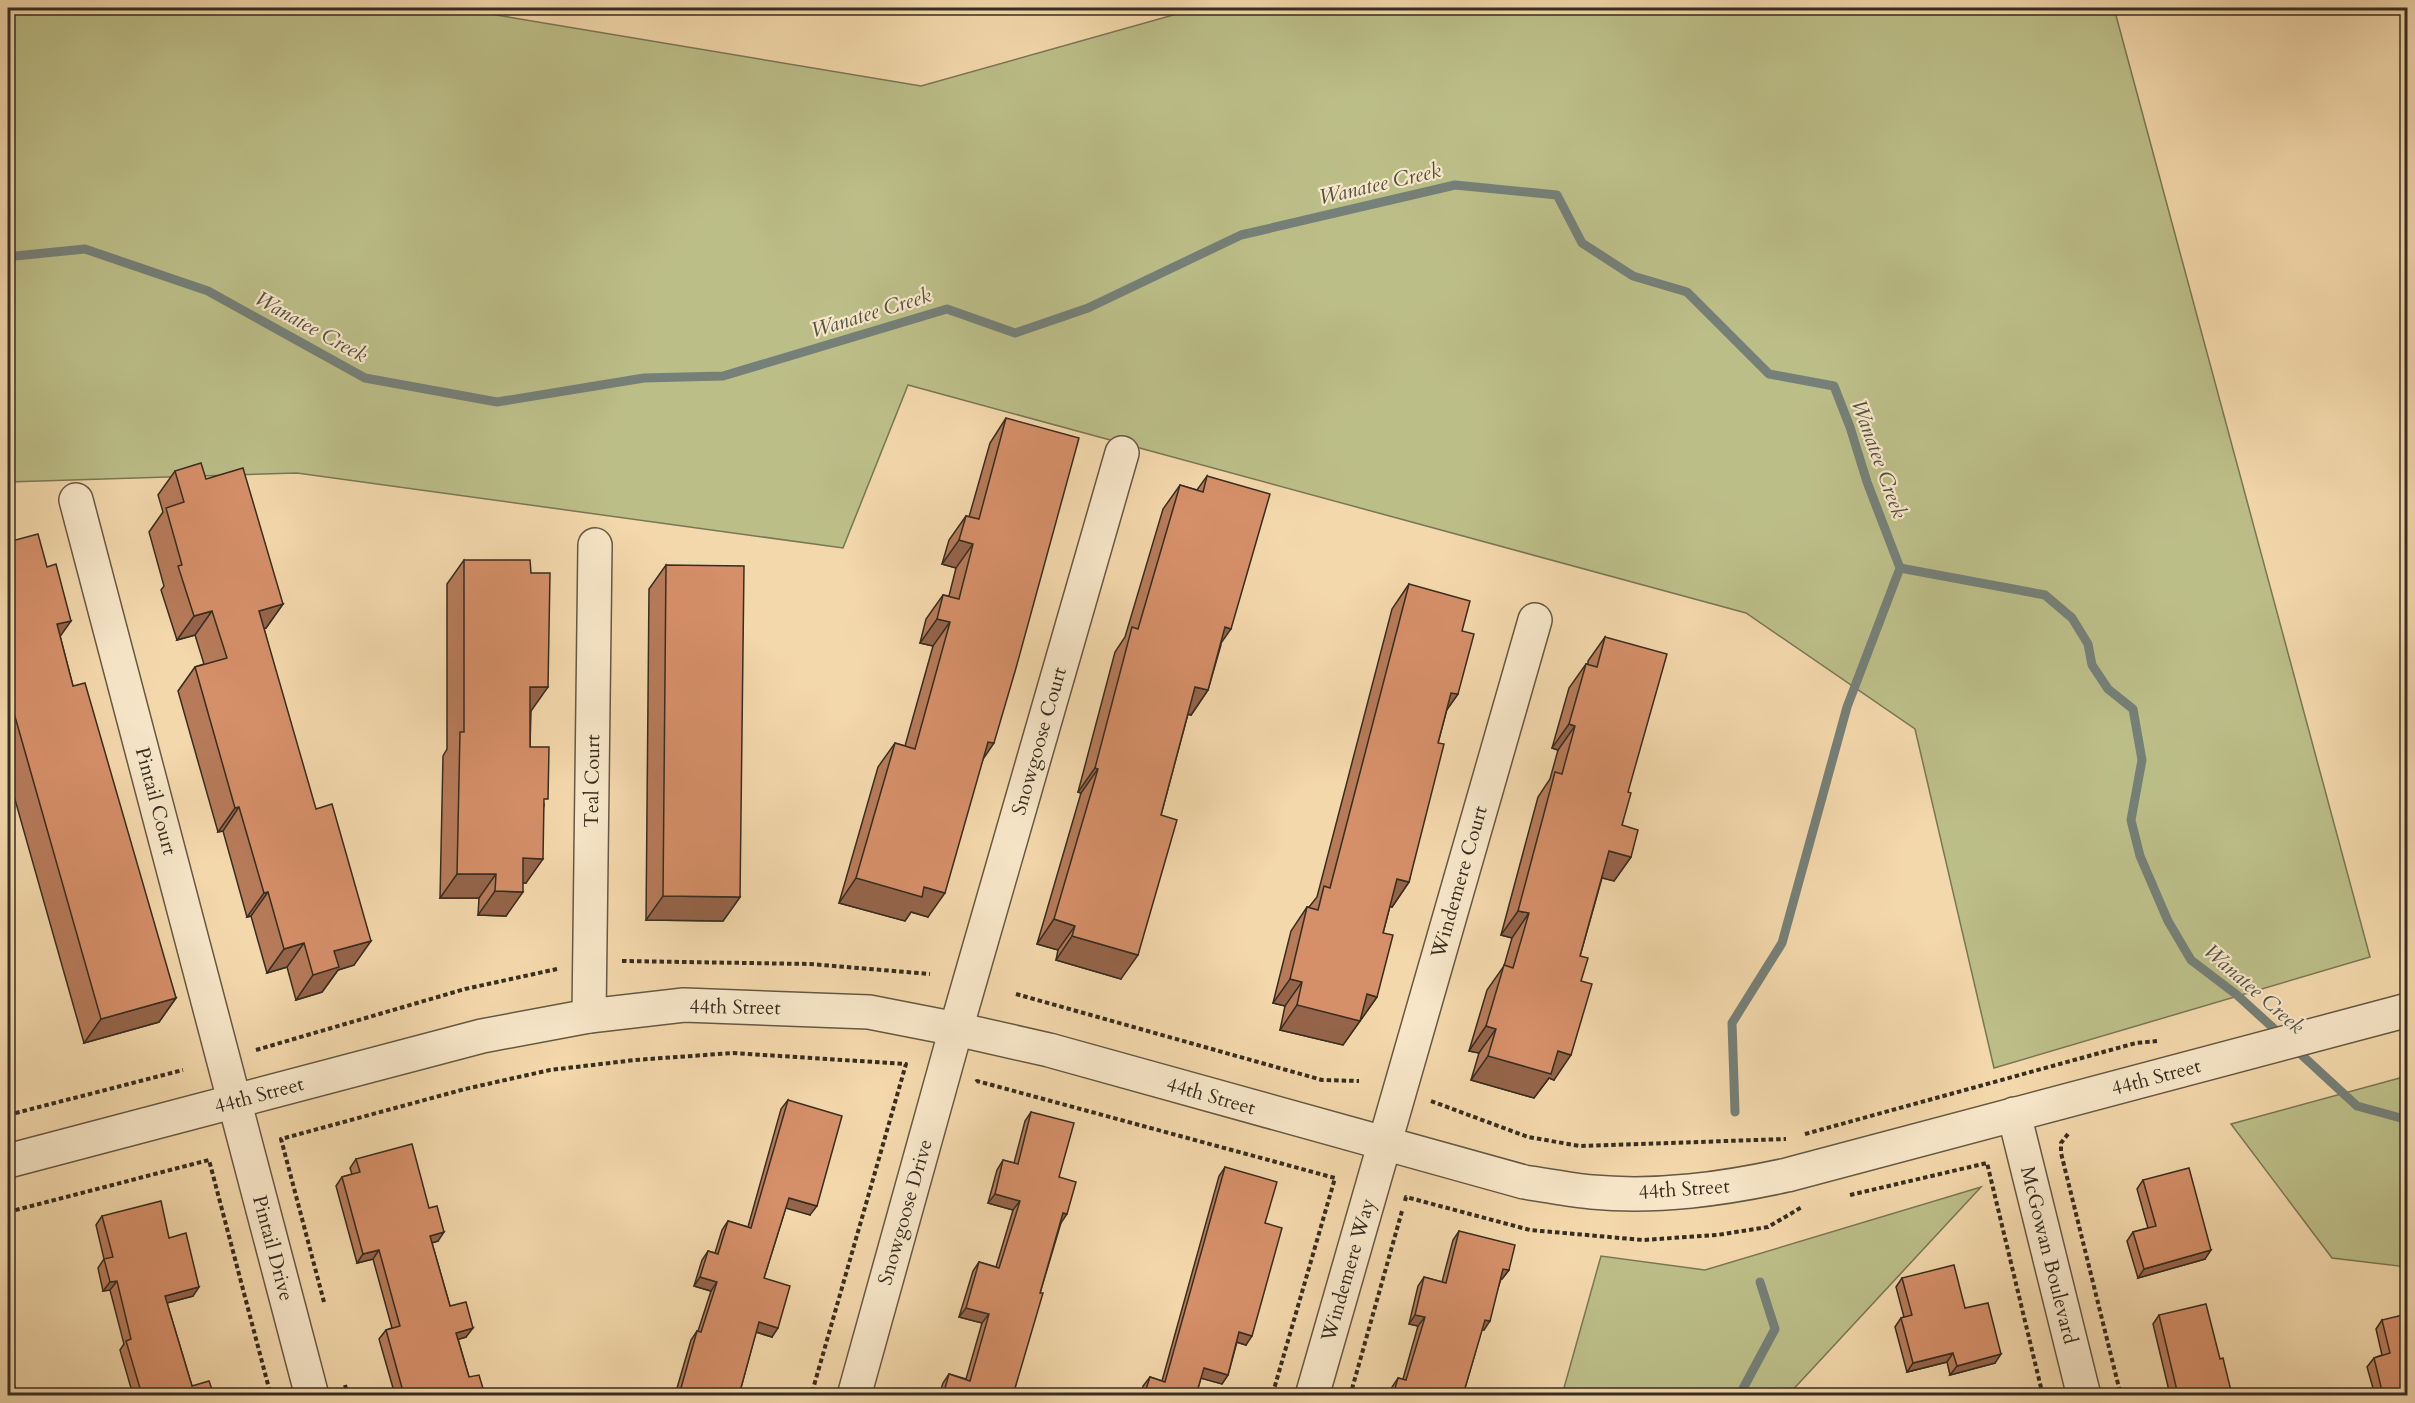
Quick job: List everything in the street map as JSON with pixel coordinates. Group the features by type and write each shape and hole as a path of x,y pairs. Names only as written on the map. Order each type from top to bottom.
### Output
{"street":[{"name":"Snowgoose Court","path":"956,1029 1122,453"},
{"name":"Pintail Court","path":"76,500 235,1101"},
{"name":"Teal Court","path":"589,1016 595,544"},
{"name":"Windemere Court","path":"1383,1144 1535,620"},
{"name":"44th Street","path":"8,1161 482,1036 589,1016 684,1005 869,1012 1049,1050 1524,1182 1592,1192 1663,1194 1735,1186 1787,1175 2408,1010"},
{"name":"Snowgoose Drive","path":"854,1395 956,1029"},
{"name":"Pintail Drive","path":"235,1101 312,1395"},
{"name":"McGowan Boulevard","path":"2014,1114 2084,1395"},
{"name":"Windemere Way","path":"1312,1395 1383,1144"}],"path":[{"path":"613,961 810,964 930,974"},
{"path":"256,1050 465,989 561,969"},
{"path":"1016,994 1322,1080 1359,1081"},
{"path":"1431,1101 1528,1137 1580,1146 1783,1140 2136,1043 2167,1040"},
{"path":"325,1306 281,1139 465,1089 550,1070 635,1059 733,1053 906,1064 811,1395"},
{"path":"8,1115 183,1070"},
{"path":"974,1092 977,1081 1335,1178 1272,1395"},
{"path":"2071,1131 2061,1143 2061,1153 2121,1395"},
{"path":"8,1212 208,1160 271,1395"},
{"path":"1843,1196 1987,1162 2043,1395"},
{"path":"1350,1395 1406,1197 1530,1230 1643,1240 1716,1235 1768,1227 1801,1207 1811,1204"},
{"path":"345,1384 348,1395"}],"green space":[{"path":"8,8 454,8 921,86 1198,8 2114,8 2370,957 1994,1068 1915,729 1746,613 908,385 843,548 297,473 8,482"},
{"path":"2407,1076 2407,1267 2332,1258 2231,1124"},
{"path":"1981,1187 1788,1395 1562,1395 1601,1256 1705,1270"}],"building":[{"path":"1006,418 1079,438 994,743 988,742 945,893 924,887 922,897 856,878 895,743 915,749 950,622 937,619 943,595 959,599 973,544 959,540 966,516 979,519"},
{"path":"201,463 206,479 243,468 283,604 259,611 316,809 332,804 371,941 334,951 339,967 313,975 304,943 284,949 268,892 264,893 239,807 235,808 195,667 227,658 212,611 194,616 178,566 182,565 166,508 184,502 175,471"},
{"path":"1207,476 1270,494 1231,629 1225,627 1208,690 1195,687 1161,815 1177,820 1138,955 1072,936 1075,926 1054,919 1098,769 1095,768 1132,627 1138,629 1180,485 1203,492"},
{"path":"38,534 47,567 56,564 71,621 57,624 73,686 85,683 176,998 101,1019 8,692 8,542"},
{"path":"464,560 530,560 531,573 550,573 548,687 530,687 530,747 549,747 548,799 544,799 543,859 523,858 523,892 495,891 496,874 457,874 460,732 464,732"},
{"path":"666,565 744,566 740,897 663,896"},
{"path":"1409,584 1470,601 1462,631 1474,634 1458,694 1451,693 1438,743 1444,744 1409,882 1397,879 1383,933 1393,935 1377,997 1367,994 1360,1021 1297,1005 1302,982 1290,979 1307,907 1318,910 1324,886 1330,888"},
{"path":"1605,637 1667,654 1628,792 1631,793 1622,825 1638,830 1631,857 1609,851 1580,956 1588,958 1581,981 1592,984 1571,1055 1558,1051 1551,1074 1488,1056 1496,1029 1486,1026 1504,965 1513,968 1529,913 1518,911 1555,772 1562,774 1575,726 1569,724 1586,664 1597,667"},
{"path":"788,1100 842,1116 817,1206 789,1198 764,1278 790,1286 778,1328 759,1322 739,1395 679,1395 697,1331 701,1332 717,1282 700,1277 708,1251 718,1254 728,1221 751,1228"},
{"path":"1031,1112 1074,1123 1059,1177 1076,1182 1067,1214 1063,1213 1040,1293 1043,1293 1013,1395 943,1395 949,1374 970,1381 989,1314 966,1308 979,1262 999,1268 1020,1201 995,1194 1003,1160 1018,1164"},
{"path":"412,1144 429,1208 437,1206 444,1232 430,1236 450,1306 466,1302 473,1328 456,1333 469,1377 479,1375 485,1395 404,1395 386,1330 400,1326 379,1250 363,1254 342,1177 360,1172 356,1159"},
{"path":"1225,1167 1277,1182 1265,1223 1282,1228 1252,1336 1239,1332 1228,1375 1204,1368 1196,1395 1144,1395 1150,1377 1165,1382"},
{"path":"2189,1168 2211,1250 2144,1269 2133,1232 2156,1226 2143,1180"},
{"path":"161,1201 169,1238 186,1233 199,1287 165,1296 192,1386 209,1381 214,1395 142,1395 126,1341 131,1339 117,1281 110,1282 104,1259 113,1257 102,1216"},
{"path":"1459,1231 1515,1245 1509,1270 1503,1269 1490,1321 1485,1320 1463,1395 1393,1395 1398,1378 1406,1380 1425,1317 1415,1315 1424,1277 1446,1283"},
{"path":"1954,1265 1965,1308 1988,1303 2001,1354 1957,1366 1953,1353 1913,1363 1901,1318 1912,1315 1902,1278"},
{"path":"2206,1304 2232,1395 2178,1395 2159,1315"},
{"path":"2407,1314 2408,1391 2383,1395 2374,1358 2390,1353 2382,1320"},
{"path":"13,1380 17,1395 8,1395 8,1381"}],"waterway":[{"name":"Wanatee Creek","path":"8,253 15,256 85,249 208,291 365,378 497,402 644,378 723,376 947,309 1015,333 1088,308 1241,235 1455,185 1557,195 1582,243 1633,276 1687,292 1769,374 1834,386 1900,568 2045,595 2072,618 2088,644 2092,665 2108,689 2133,709 2142,760 2131,820 2140,856 2168,921 2191,960 2237,995 2281,1035"},
{"path":"1735,1112 1732,1023 1782,943 1847,707 1900,568"},
{"name":"Wanatee Creek","path":"2293,1047 2357,1106 2408,1120"},
{"path":"1739,1396 1775,1329 1760,1282"}]}
